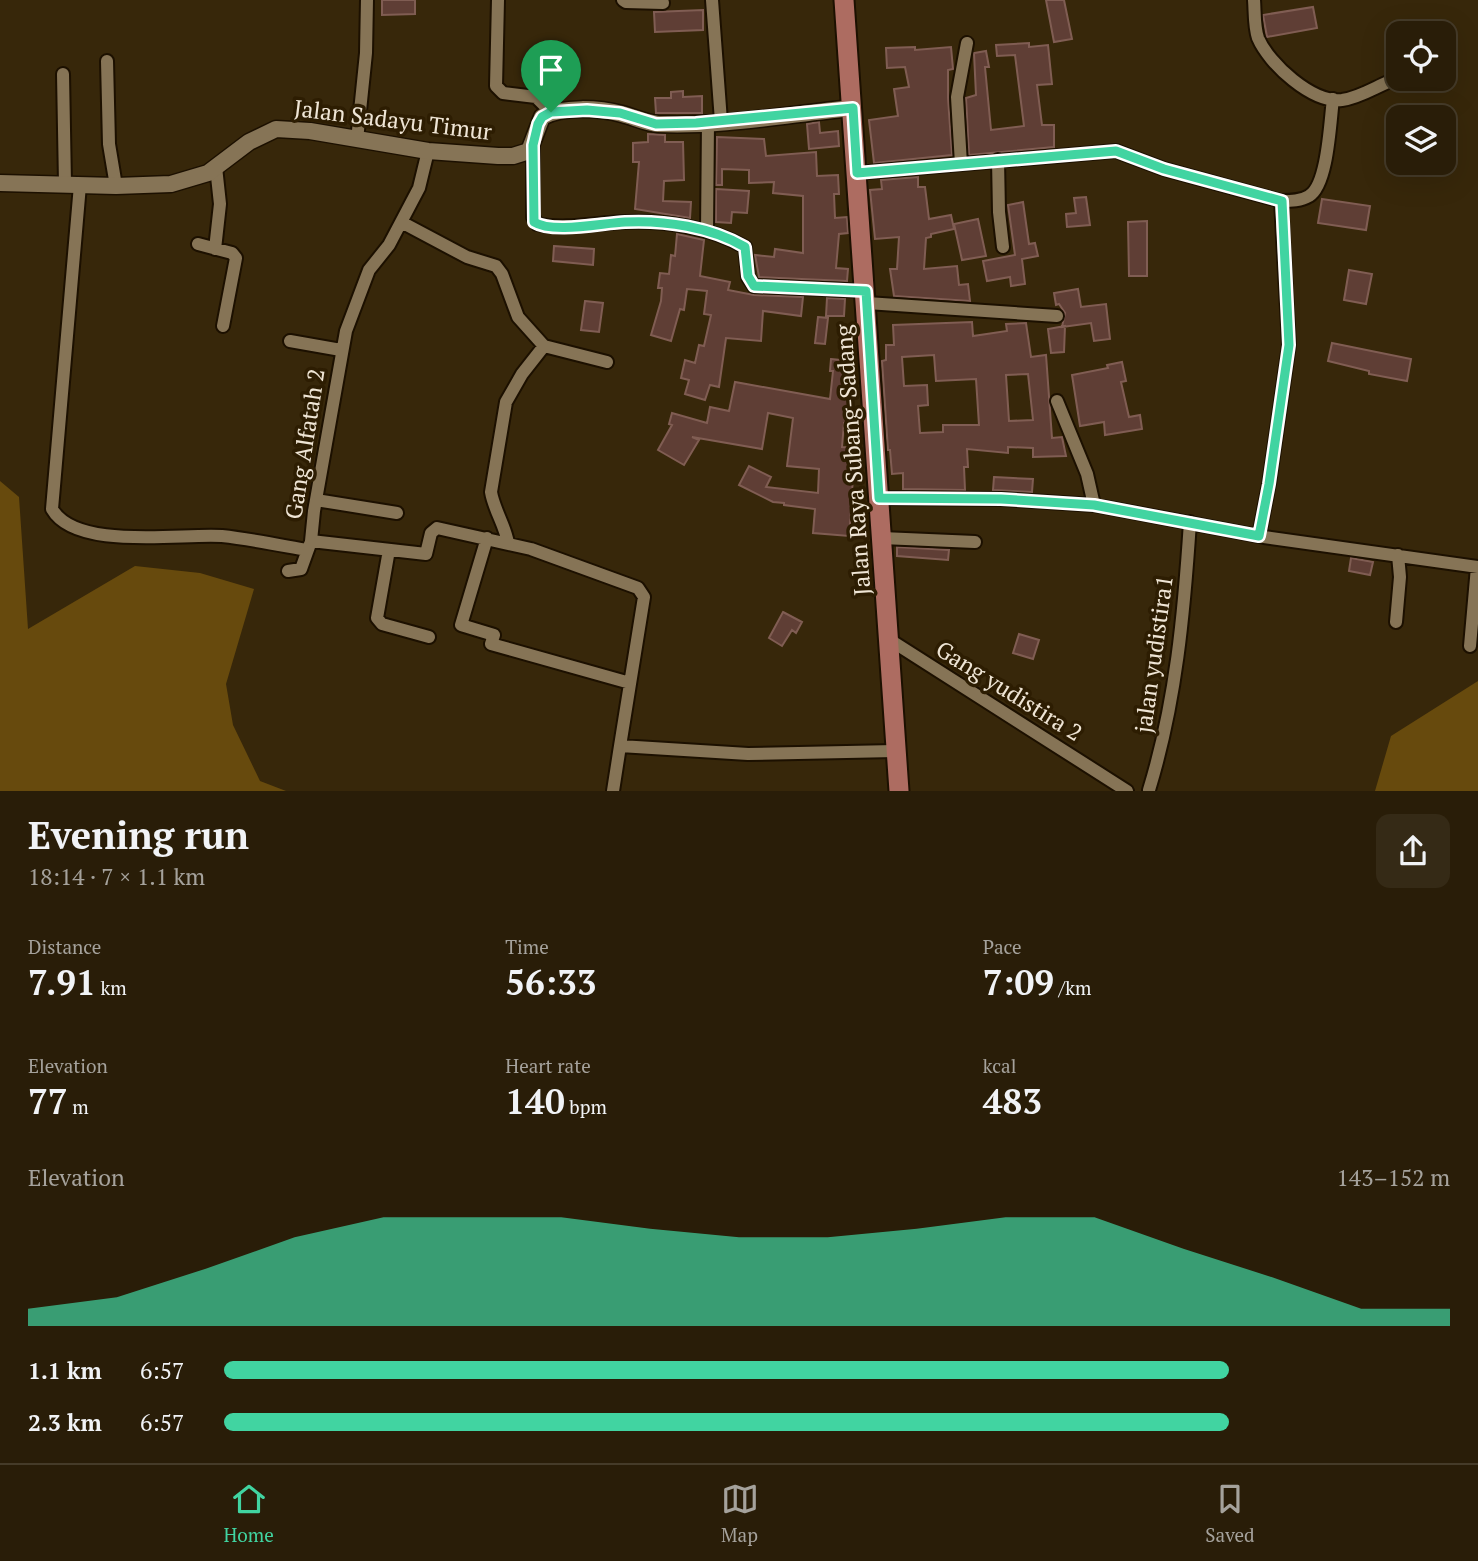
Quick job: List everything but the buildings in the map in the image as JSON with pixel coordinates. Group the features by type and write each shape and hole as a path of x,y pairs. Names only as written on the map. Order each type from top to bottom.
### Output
{"main road":[{"name":"Jalan Raya Subang-Sadang","path":"844,0 899,791"}],"street":[{"path":"357,140 366,53 367,0"},
{"path":"499,0 496,86 503,93 536,97 551,112"},
{"path":"623,0 663,3 662,0"},
{"path":"707,231 715,122 712,0"},
{"path":"1254,0 1258,37 1271,59 1307,90 1333,99 1352,97 1386,83"},
{"path":"961,164 957,97 967,43"},
{"path":"107,61 108,132 116,186"},
{"path":"63,74 73,185 52,509 57,517 75,527 128,539 220,536 309,546 301,569 288,571"},
{"path":"857,173 1116,151 1164,169 1282,201 1296,201 1310,196 1318,189 1323,175 1333,99"},
{"path":"853,108 715,122 656,124 607,112 551,112 542,117 538,124 533,145 534,217 537,224 570,227 627,222 666,224 724,236 745,247 748,276 754,286 1057,316"},
{"name":"Jalan Sadayu Timur","path":"0,183 116,186 171,184 195,178 216,167 269,130 289,129 428,151 513,156 529,151 533,145"},
{"name":"Gang Alfatah 2","path":"428,151 419,188 403,223 369,270 341,350 309,546 426,554 431,533 437,528 508,543 642,591 644,597 641,629 630,683"},
{"path":"998,160 1003,247"},
{"path":"215,249 220,204 216,167"},
{"path":"1259,536 1289,345 1282,201"},
{"path":"403,223 467,257 496,266 502,274 518,317 544,346 607,362"},
{"path":"198,244 234,255 237,260 223,326"},
{"path":"290,341 341,350"},
{"path":"508,543 504,522 493,503 491,492 506,402 522,374 544,346"},
{"path":"1057,401 1087,474 1094,505"},
{"path":"879,498 1001,499 1094,505 1259,536 1478,567 1470,646"},
{"path":"316,500 397,513"},
{"name":"jalan yudistira1","path":"1148,791 1165,740 1184,624 1190,522"},
{"path":"487,538 461,625 494,635 491,644 630,683 613,791"},
{"path":"882,538 975,541"},
{"path":"388,550 377,618 382,624 429,637"},
{"path":"1396,622 1400,577 1398,555"},
{"name":"Gang yudistira 2","path":"890,640 1116,786"},
{"path":"620,746 748,754 895,751"}],"shaded area":[{"path":"0,481 19,497 28,629 135,566 200,573 254,589 226,684 233,725 260,781 286,791 0,791"},
{"path":"1478,681 1478,791 1375,791 1391,736"}],"route":[{"path":"853,108 857,173 1116,151 1153,166 1282,201 1289,345 1259,536 1094,505 1001,499 879,498 866,291 754,286 748,276 748,255 745,247 724,236 693,228 627,222 570,227 537,224 534,222 533,145 538,124 542,117 551,112 587,110 620,113 656,124 721,121 853,108"}]}
